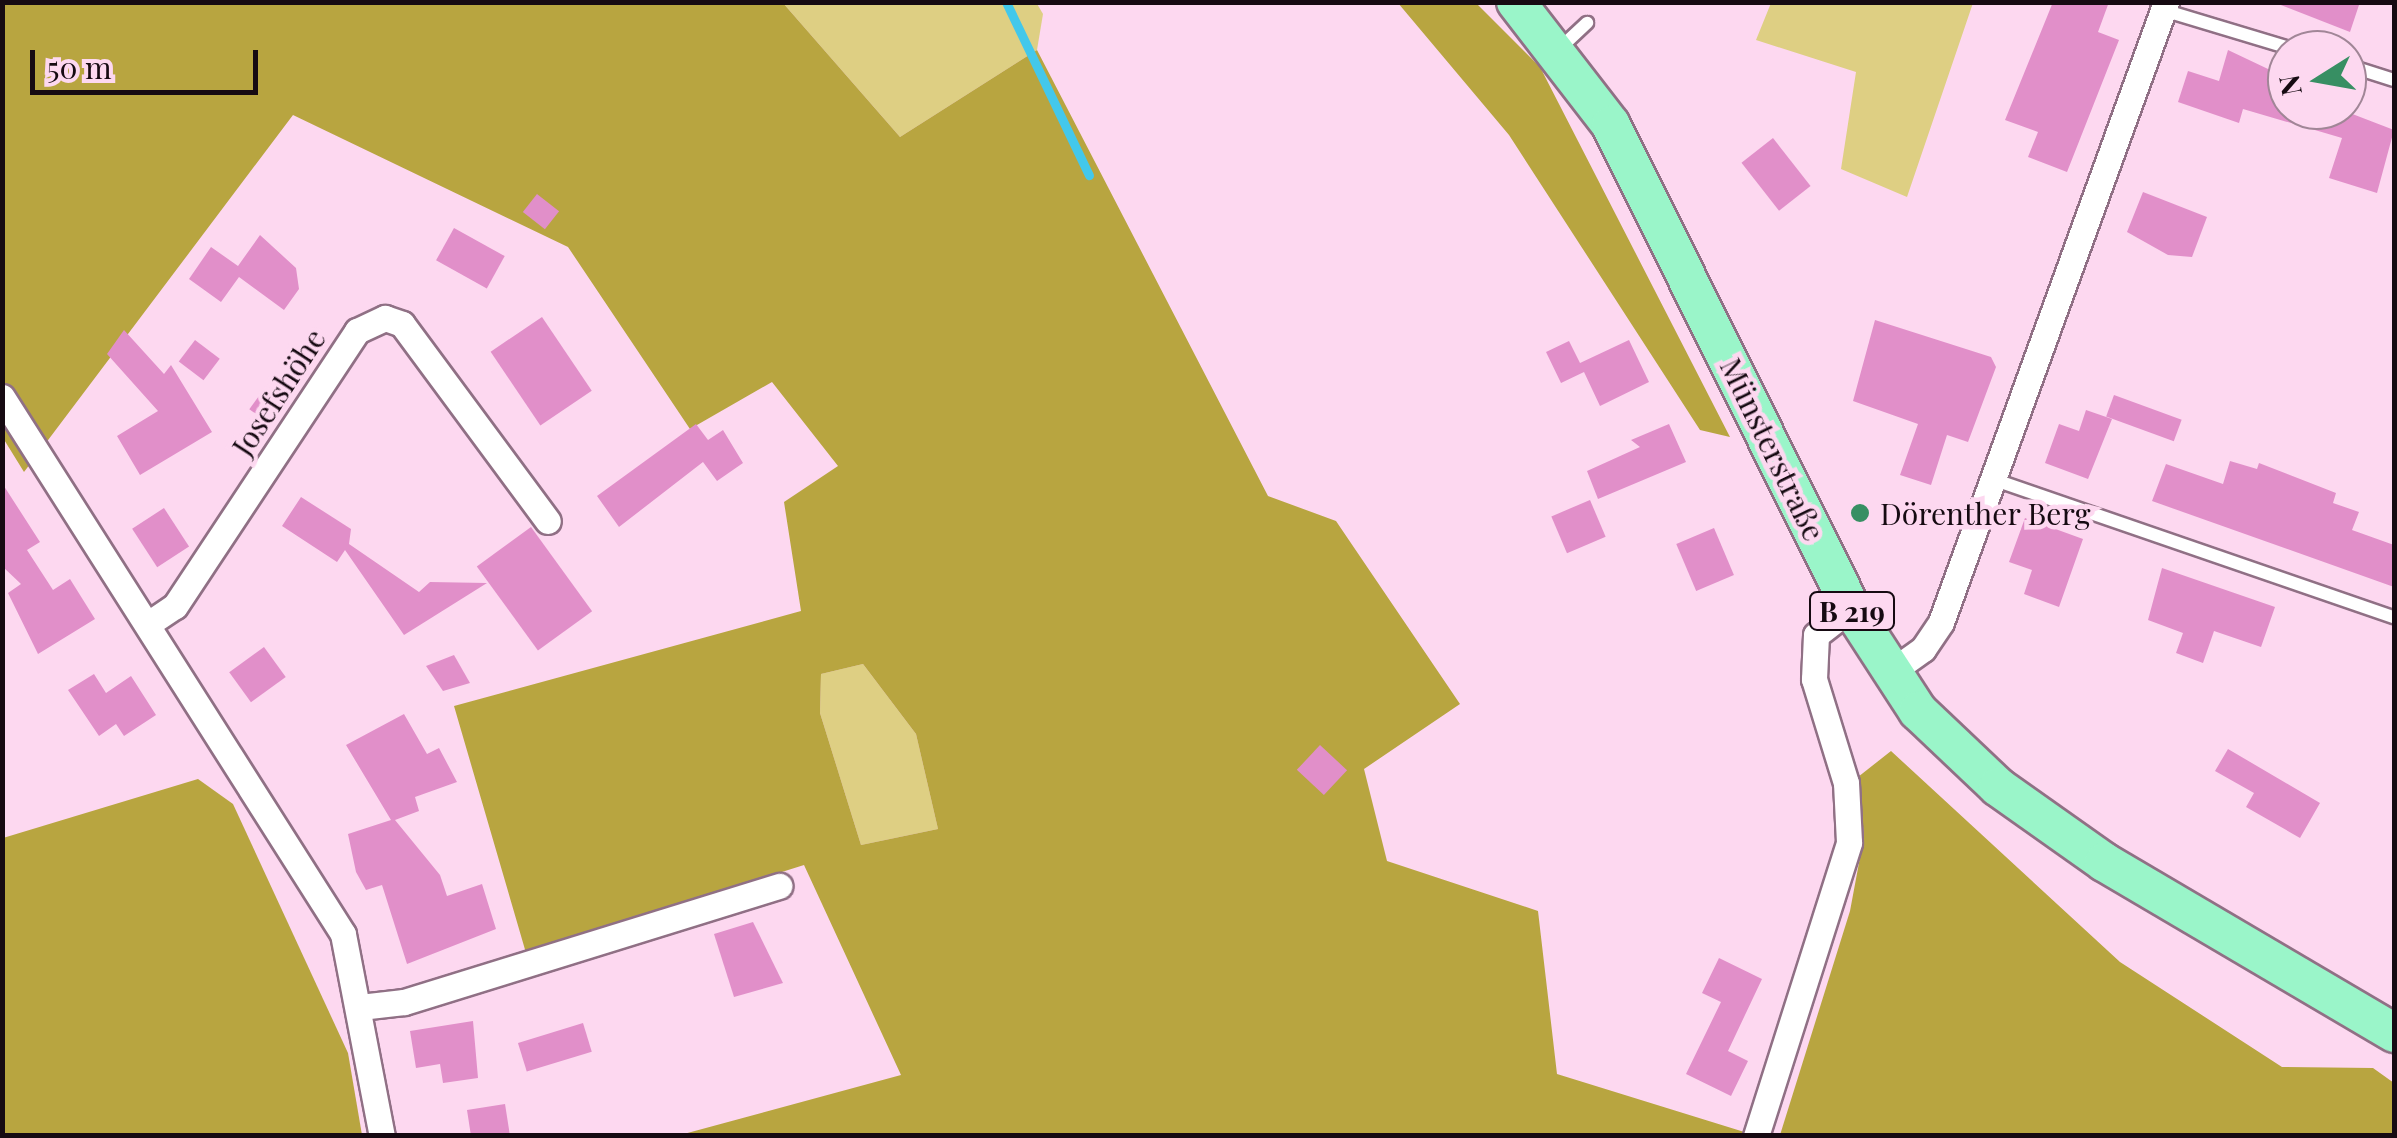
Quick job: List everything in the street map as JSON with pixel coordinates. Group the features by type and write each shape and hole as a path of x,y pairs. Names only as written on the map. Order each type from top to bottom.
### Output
{"main road":[{"name":"Münsterstraße","path":"1516,2 1558,50 1656,207 1851,608 1888,674 1954,749 2043,820 2157,896 2394,1033"}],"street":[{"path":"1888,674 1923,649 1940,622 1998,480 2164,6"},
{"name":"Josefshöhe","path":"148,624 186,591 357,331 385,318 402,324 548,521"},
{"path":"2,397 343,934 382,1136"},
{"path":"1756,1136 1849,842 1846,783 1814,679 1816,635 1851,608"},
{"path":"360,1007 404,1002 780,886"}],"lane":[{"path":"2164,6 2267,40"},
{"path":"1558,50 1588,23"},
{"path":"2367,72 2394,80"},
{"path":"1998,480 2394,617"}],"shaded area":[{"path":"1036,2 1043,14 1037,50 900,137 783,3"},
{"path":"3,3 783,3 900,137 1037,50 1268,496 1336,521 1460,704 1364,769 1387,861 1538,911 1557,1074 1754,1135 680,1135 901,1075 804,865 526,953 454,706 801,611 784,502 838,466 772,382 690,429 568,247 293,115 24,472 3,438","holes":["863,664 916,734 938,829 861,845 820,713 821,674"]},
{"path":"1398,3 1476,3 1540,67 1730,437 1700,430 1509,135"},
{"path":"1771,3 1973,3 1907,197 1841,169 1856,72 1756,40"},
{"path":"863,664 916,734 938,829 861,845 820,713 821,674"},
{"path":"1891,751 2120,962 2282,1067 2373,1068 2394,1083 2394,1135 1780,1135 1850,911 1864,836 1858,777"},
{"path":"198,779 233,804 348,1053 362,1135 3,1135 3,838"}],"building":[{"path":"2053,2 2109,2 2098,32 2119,40 2067,172 2028,157 2038,132 2005,120"},
{"path":"2273,2 2360,2 2351,30"},
{"path":"2228,50 2267,69 2267,116 2243,109 2239,123 2178,102 2188,71 2219,81"},
{"path":"2367,120 2394,130 2377,193 2329,178 2342,138 2315,130 2367,130"},
{"path":"1773,138 1811,186 1779,211 1741,163"},
{"path":"2143,192 2207,217 2192,257 2168,255 2127,232"},
{"path":"537,194 559,211 545,229 523,212"},
{"path":"454,228 505,256 487,288 436,260"},
{"path":"260,235 296,268 299,289 284,310 239,277 221,302 189,279 211,247 238,266"},
{"path":"542,317 592,391 540,425 491,352"},
{"path":"1875,320 1991,357 1996,367 1968,442 1947,435 1931,485 1900,475 1918,424 1853,401"},
{"path":"124,330 164,374 171,365 212,432 140,475 117,436 158,411 107,354"},
{"path":"195,340 220,359 204,380 179,362"},
{"path":"1629,340 1649,382 1600,406 1584,372 1561,383 1546,352 1569,341 1580,363"},
{"path":"264,389 285,404 270,425 249,409"},
{"path":"2114,395 2182,420 2174,441 2106,417"},
{"path":"2086,410 2112,419 2088,479 2045,463 2059,424 2079,431"},
{"path":"696,424 708,440 723,430 743,463 717,481 703,462 619,527 597,496"},
{"path":"1669,424 1686,462 1598,499 1587,471 1640,447 1631,440"},
{"path":"2230,461 2257,469 2259,463 2336,493 2333,503 2359,512 2352,530 2394,545 2394,587 2152,501 2166,464 2223,484"},
{"path":"2,483 40,542 27,550 53,590 70,579 95,619 38,654 8,593 21,584 2,566"},
{"path":"301,497 351,529 349,544 419,592 430,582 487,583 404,635 345,550 337,562 282,526"},
{"path":"1590,500 1606,537 1567,553 1551,516"},
{"path":"164,508 189,547 157,567 132,529"},
{"path":"2025,518 2083,539 2059,607 2024,594 2032,570 2009,562"},
{"path":"531,527 592,611 538,651 477,566"},
{"path":"1714,528 1734,575 1696,591 1676,544"},
{"path":"2162,568 2275,607 2261,647 2214,631 2203,663 2176,653 2183,633 2148,620"},
{"path":"264,647 286,677 251,702 229,672"},
{"path":"454,655 470,683 443,691 426,666"},
{"path":"94,674 106,693 131,676 156,715 124,736 116,724 99,736 68,690"},
{"path":"404,714 427,754 439,748 457,782 415,797 419,811 395,820 440,875 447,896 482,884 496,929 407,964 382,885 366,890 356,872 348,834 391,820 346,745"},
{"path":"1320,745 1347,770 1324,795 1297,770"},
{"path":"2228,749 2320,803 2300,838 2246,807 2254,793 2215,771"},
{"path":"753,922 783,983 734,997 714,934"},
{"path":"1719,958 1762,979 1728,1051 1748,1061 1731,1096 1686,1074 1721,1002 1702,993"},
{"path":"473,1021 478,1078 443,1083 440,1064 416,1068 410,1031"},
{"path":"583,1023 592,1052 527,1072 518,1043"},
{"path":"505,1104 510,1136 471,1136 467,1110"}],"waterway":[{"path":"1006,2 1089,175"}],"place":[{"name":"Dörenther Berg","path":"1860,513"}]}
